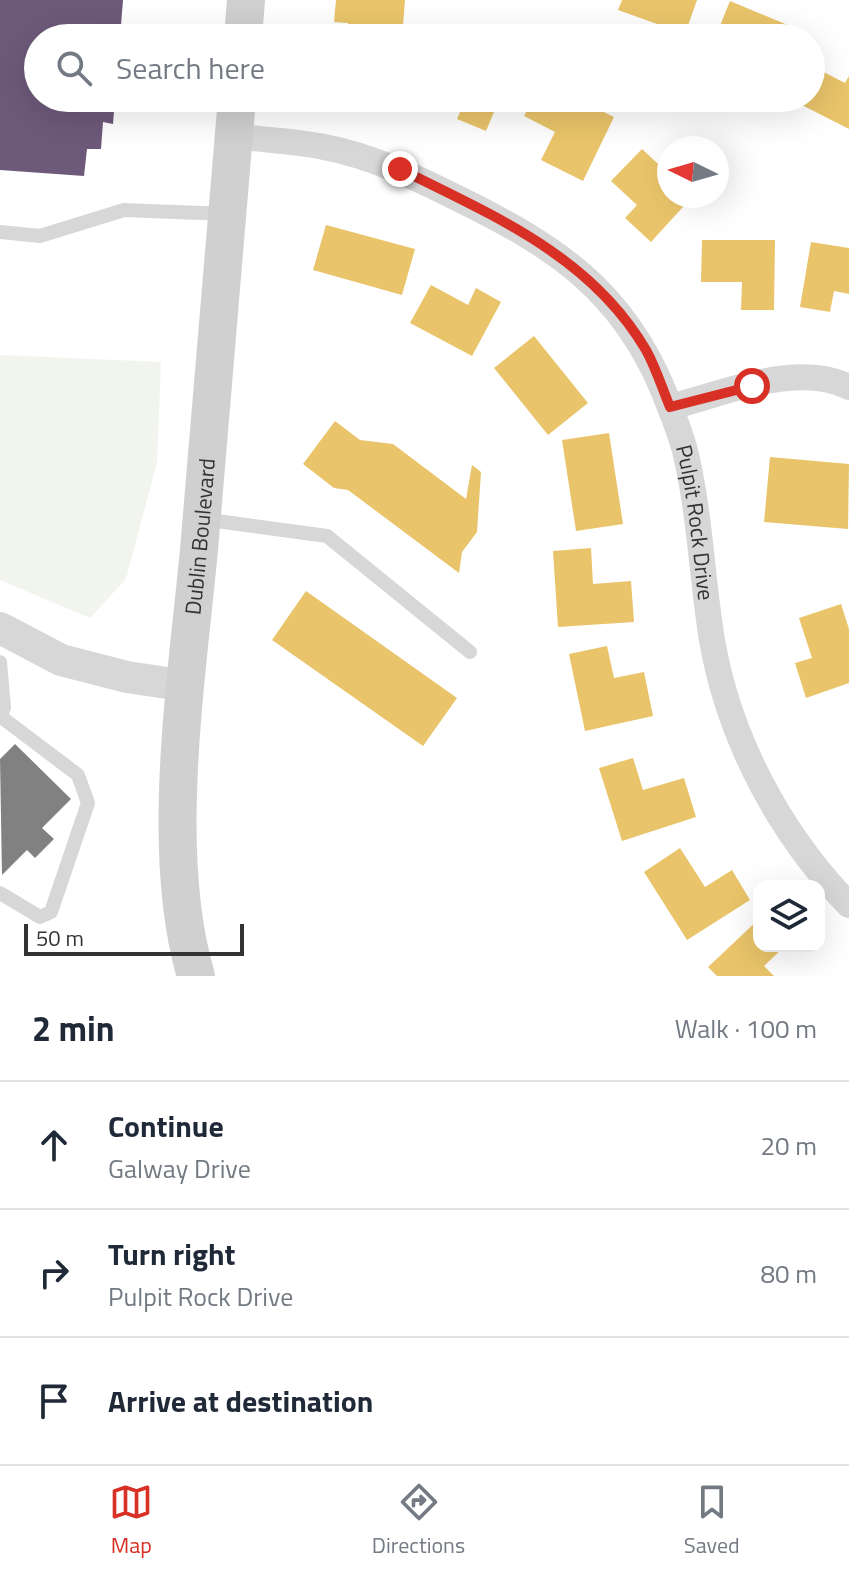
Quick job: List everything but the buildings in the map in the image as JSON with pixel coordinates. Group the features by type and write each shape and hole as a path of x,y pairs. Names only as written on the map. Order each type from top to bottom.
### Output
{"main road":[{"path":"244,24 246,0"},
{"name":"Dublin Boulevard","path":"196,976 187,945 178,860 187,686 236,112"}],"street":[{"name":"Pulpit Rock Drive","path":"234,136 323,147 400,169 533,237 568,260 622,314 647,352 687,458 713,645 745,750 763,788 803,851 849,905"},
{"path":"670,407 780,380 813,378 849,387"},
{"path":"0,628 61,660 127,677 187,686"}],"lane":[{"path":"0,232 40,236 124,210 227,214"},
{"path":"202,519 327,536 470,652"},
{"path":"0,662 4,708 0,716 78,775 88,803 51,912 40,917 0,893"}],"shaded area":[{"path":"0,355 161,362 157,462 126,579 90,618 0,580"}],"route":[{"path":"400,169 533,237 568,260 622,314 647,352 670,407 752,386"}]}
